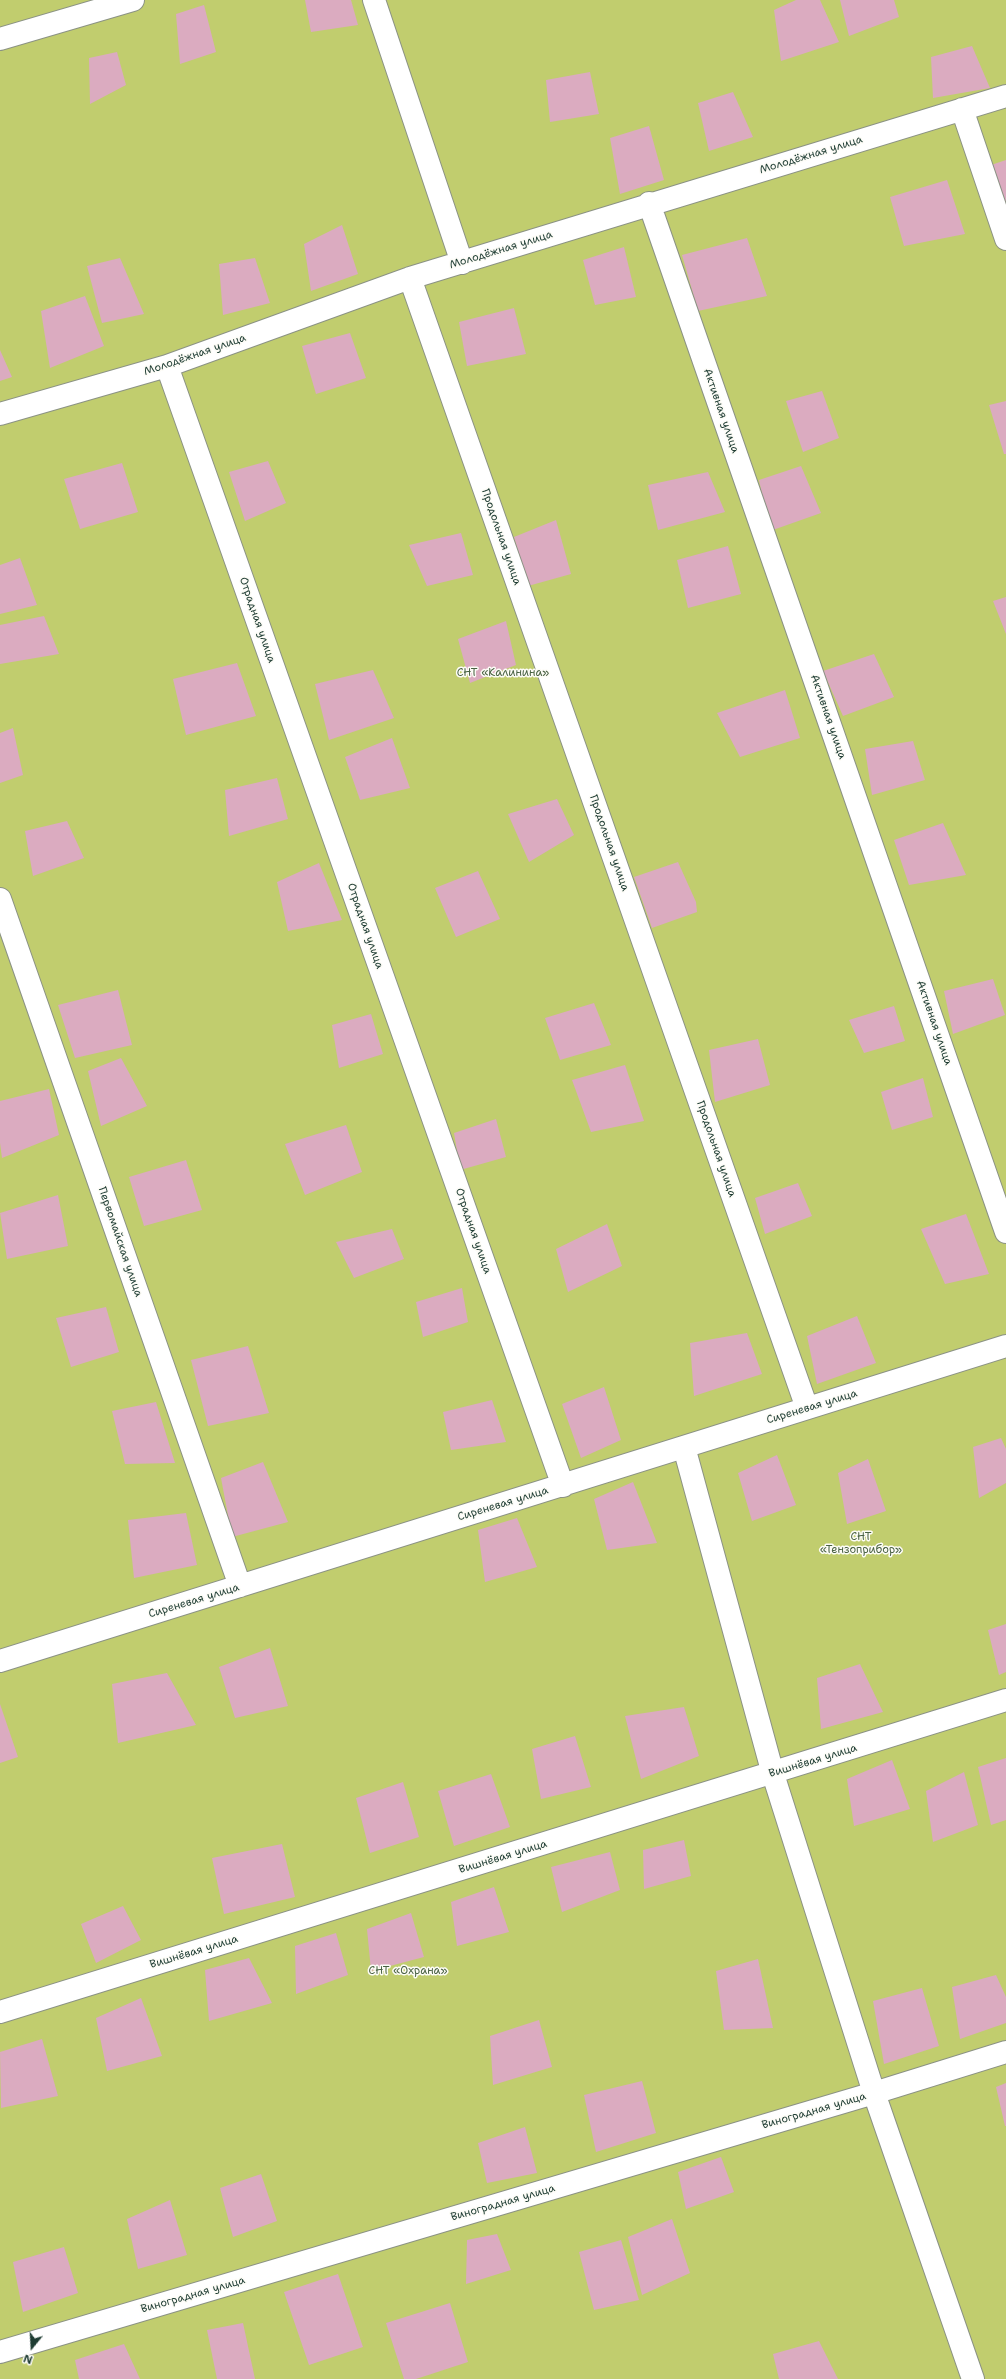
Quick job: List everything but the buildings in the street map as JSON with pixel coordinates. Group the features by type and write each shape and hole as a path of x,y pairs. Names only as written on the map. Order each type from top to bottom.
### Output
{"street":[{"path":"0,39 133,0"},
{"path":"374,0 462,262"},
{"name":"Молодёжная улица","path":"0,414 167,366 410,278 649,203 1006,96"},
{"path":"962,109 1006,239"},
{"name":"Активная улица","path":"649,203 1006,1232"},
{"name":"Продольная улица","path":"410,278 807,1408"},
{"name":"Отрадная улица","path":"167,366 563,1486"},
{"name":"Первомайская улица","path":"0,899 240,1586"},
{"name":"Сиреневая улица","path":"0,1661 563,1486 684,1446 1006,1346"},
{"path":"684,1446 773,1774 874,2093 973,2379"},
{"name":"Вишнёвая улица","path":"0,2012 773,1774 1006,1700"},
{"name":"Виноградная улица","path":"0,2352 874,2093 1006,2052"}],"green space":[{"name":"СНТ «Калинина»","path":"0,0 1006,0 1006,2379 0,2379"}],"park label":[{"name":"СНТ «Тензоприбор»","path":"861,1543"},
{"name":"СНТ «Охрана»","path":"408,1971"}]}
